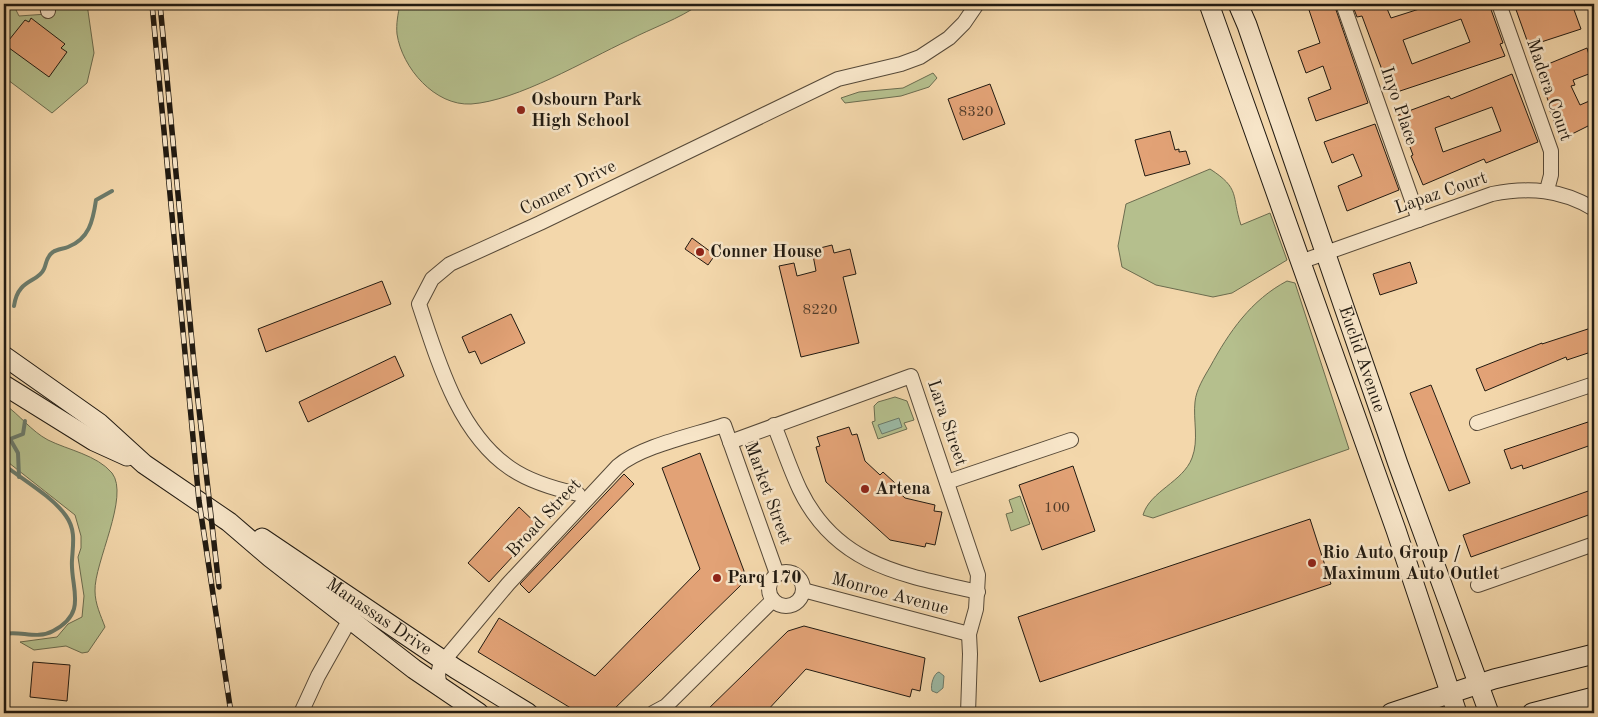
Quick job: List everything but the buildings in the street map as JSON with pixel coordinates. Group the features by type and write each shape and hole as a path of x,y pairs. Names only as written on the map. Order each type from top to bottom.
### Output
{"main road":[{"name":"Euclid Avenue","path":"1209,4 1396,530 1457,713"},
{"name":"Euclid Avenue","path":"1238,4 1477,684 1489,713"},
{"name":"Manassas Drive","path":"4,356 99,423 144,464 229,522 349,619 440,688 479,713"},
{"name":"Manassas Drive","path":"4,385 94,441 144,464"},
{"name":"Manassas Drive","path":"229,522 269,542 443,660 528,713"},
{"path":"1391,713 1477,684 1594,654"},
{"path":"1532,713 1594,697"}],"street":[{"name":"Conner Drive","path":"578,494 529,479 512,469 482,442 462,412 446,381 419,304 432,278 450,264 540,223 838,79 902,64 920,57 950,38 964,23 977,4"},
{"name":"Inyo Place","path":"1343,4 1419,220"},
{"name":"Madera Court","path":"1499,4 1551,151 1551,175 1547,190"},
{"name":"Lapaz Court","path":"1300,262 1492,194 1516,190 1547,190 1566,195 1594,209"},
{"name":"Lara Street","path":"730,442 911,376 977,571 978,592 969,634 968,713"},
{"path":"1477,423 1594,384"},
{"name":"Market Street","path":"724,425 777,574"},
{"name":"Broad Street","path":"443,660 497,600 508,584 626,459 646,450 724,425"},
{"path":"774,426 799,490 809,506 835,536 855,553 874,565 895,572 978,592"},
{"path":"947,482 1072,440"},
{"path":"1478,585 1594,544"},
{"path":"793,573 800,580 803,590 798,601 794,604 782,605 773,600 770,595 770,583 777,574 793,573"},
{"name":"Monroe Avenue","path":"803,590 969,634"},
{"path":"660,711 773,600"},
{"path":"301,713 318,676 349,619 360,603"},
{"path":"440,688 438,668 443,660"}],"green space":[{"path":"8,4 13,4 19,16 47,14 53,8 87,4 94,53 87,83 52,113 4,77 4,9"},
{"path":"400,4 700,4 674,19 530,88 509,96 471,104 445,99 433,92 413,72 400,47 397,34"},
{"path":"933,73 937,78 929,87 901,96 845,103 841,98 859,92 903,88"},
{"path":"1210,169 1227,182 1231,188 1241,225 1270,213 1287,260 1232,293 1213,297 1156,285 1122,267 1118,246 1126,204"},
{"path":"1287,281 1295,283 1349,449 1153,518 1143,515 1152,499 1182,474 1192,458 1195,444 1195,402 1197,393 1225,341 1252,307"},
{"path":"895,397 907,401 914,420 904,423 907,429 878,439 872,422 875,421 874,406 878,402"},
{"path":"4,404 48,440 82,454 106,467 112,473 116,484 117,497 114,513 96,579 95,591 97,605 105,627 88,652 82,653 66,646 34,650 20,642 57,637 68,624 82,617 84,596 78,557 81,548 81,536 75,515 4,459"},
{"path":"1020,496 1030,524 1011,531 1006,514 1013,512 1009,500"}],"shaded area":[{"path":"899,418 902,427 882,434 878,425"},
{"path":"939,672 944,676 943,688 937,693 932,691 932,683 934,677"}],"waterway":[{"path":"14,306 20,290 41,273 51,254 56,250 75,244 81,239 89,228 96,200 112,191"},
{"path":"19,477 18,453 10,439 23,434 25,421"},
{"path":"4,465 53,502 69,521 73,537 72,570 75,599 71,616 64,624 47,634 4,634"}],"railway":[{"path":"152,4 199,501 231,713"},
{"path":"160,4 195,374 219,587"}],"place":[{"name":"Osbourn Park High School","path":"521,110"},
{"name":"Conner House","path":"700,252"},
{"name":"Artena","path":"865,489"},
{"name":"Rio Auto Group / Maximum Auto Outlet","path":"1312,563"},
{"name":"Parq 170","path":"717,578"}]}
